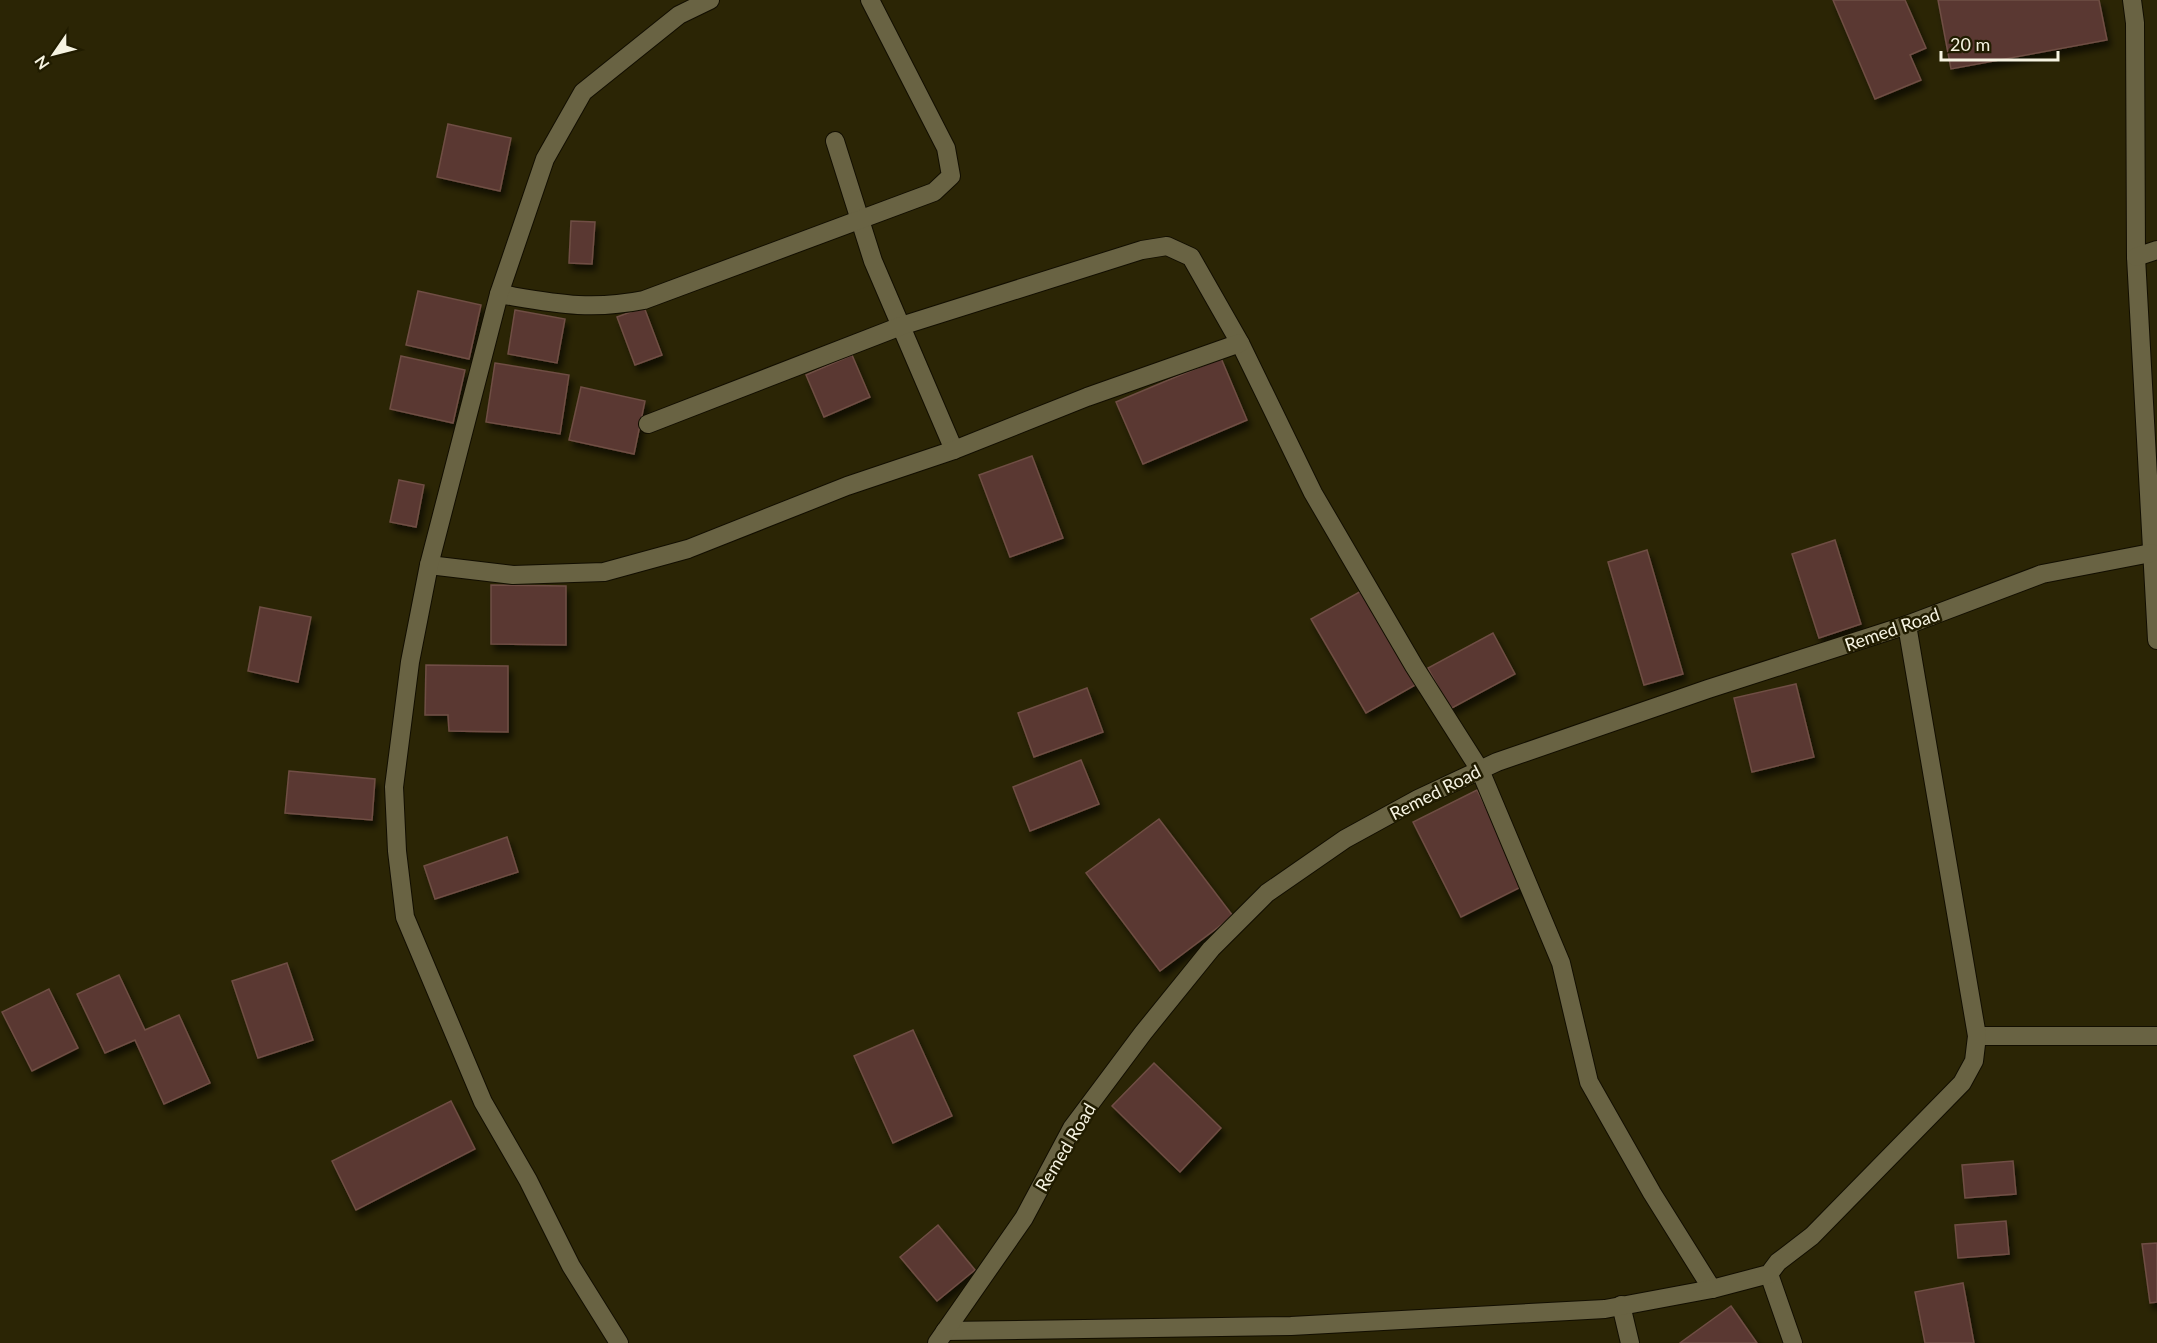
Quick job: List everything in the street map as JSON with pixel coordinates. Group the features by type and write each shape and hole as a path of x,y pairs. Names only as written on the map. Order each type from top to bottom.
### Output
{"street":[{"path":"620,1343 571,1266 528,1180 483,1102 405,917 397,851 394,787 410,662 429,565 499,294 545,159 583,92 680,15 710,0"},
{"path":"499,294 571,306 609,307 644,300 934,192 951,176 946,148 870,0"},
{"path":"2132,0 2135,23 2136,257 2157,640"},
{"path":"835,141 873,261 954,450"},
{"path":"648,424 901,326 1142,250 1167,246 1191,257 1240,343 1312,493 1414,666 1480,770 1561,963 1589,1082 1652,1193 1712,1289"},
{"path":"2136,257 2157,250"},
{"path":"429,565 513,574 604,572 688,549 847,486 954,450 1087,397 1240,343"},
{"name":"Remed Road","path":"941,1337 1024,1218 1072,1128 1143,1033 1211,950 1267,893 1336,846 1418,799 1480,770 1708,689 1907,626 2042,574 2151,554"},
{"path":"941,1337 1280,1334 1605,1309 1712,1289 1769,1274 1779,1262 1812,1236 1962,1083 1974,1061 1977,1036 1907,626"},
{"path":"1977,1036 2157,1036"},
{"path":"1769,1274 1793,1343"},
{"path":"1621,1305 1630,1343"}],"building":[{"path":"1833,0 1905,0 1926,48 1910,55 1921,80 1875,99"},
{"path":"1938,0 2099,0 2107,40 1951,69"},
{"path":"448,124 511,138 500,191 437,177"},
{"path":"571,221 595,222 592,264 569,263"},
{"path":"418,291 481,305 469,359 406,345"},
{"path":"644,307 662,355 635,365 617,317"},
{"path":"515,310 565,319 557,363 508,354"},
{"path":"852,355 870,397 824,417 806,375"},
{"path":"401,356 465,370 453,423 390,409"},
{"path":"1221,358 1247,420 1143,464 1116,402"},
{"path":"495,363 569,375 560,434 486,422"},
{"path":"581,387 645,401 634,454 569,440"},
{"path":"1032,456 1063,538 1010,557 979,475"},
{"path":"399,480 424,485 416,527 390,522"},
{"path":"1835,540 1861,624 1819,638 1792,554"},
{"path":"1647,550 1683,674 1644,685 1608,562"},
{"path":"491,585 566,586 566,645 491,644"},
{"path":"1363,590 1417,684 1366,713 1311,619"},
{"path":"260,607 311,617 298,682 248,671"},
{"path":"1493,633 1515,674 1450,709 1428,668"},
{"path":"426,665 508,666 508,732 449,731 448,715 425,715"},
{"path":"1796,684 1814,757 1752,772 1734,698"},
{"path":"1087,688 1103,732 1034,757 1018,713"},
{"path":"1081,760 1099,804 1030,831 1013,787"},
{"path":"289,771 375,779 372,820 285,813"},
{"path":"1477,790 1525,885 1461,917 1413,822"},
{"path":"1159,819 1233,916 1160,971 1086,873"},
{"path":"507,837 518,872 435,899 424,866"},
{"path":"287,963 313,1040 258,1058 232,981"},
{"path":"119,975 145,1030 179,1015 210,1083 164,1104 135,1040 105,1053 77,994"},
{"path":"49,989 78,1048 32,1071 2,1012"},
{"path":"913,1030 952,1116 893,1143 854,1056"},
{"path":"1154,1063 1221,1128 1180,1172 1112,1106"},
{"path":"451,1101 475,1149 356,1210 332,1161"},
{"path":"2013,1161 2016,1194 1965,1198 1962,1165"},
{"path":"2006,1221 2009,1254 1958,1258 1955,1225"},
{"path":"938,1225 975,1270 937,1301 900,1257"},
{"path":"2157,1243 2157,1302 2150,1303 2142,1244"},
{"path":"1963,1283 1974,1343 1925,1343 1915,1292"},
{"path":"1731,1306 1757,1343 1680,1343"}]}
